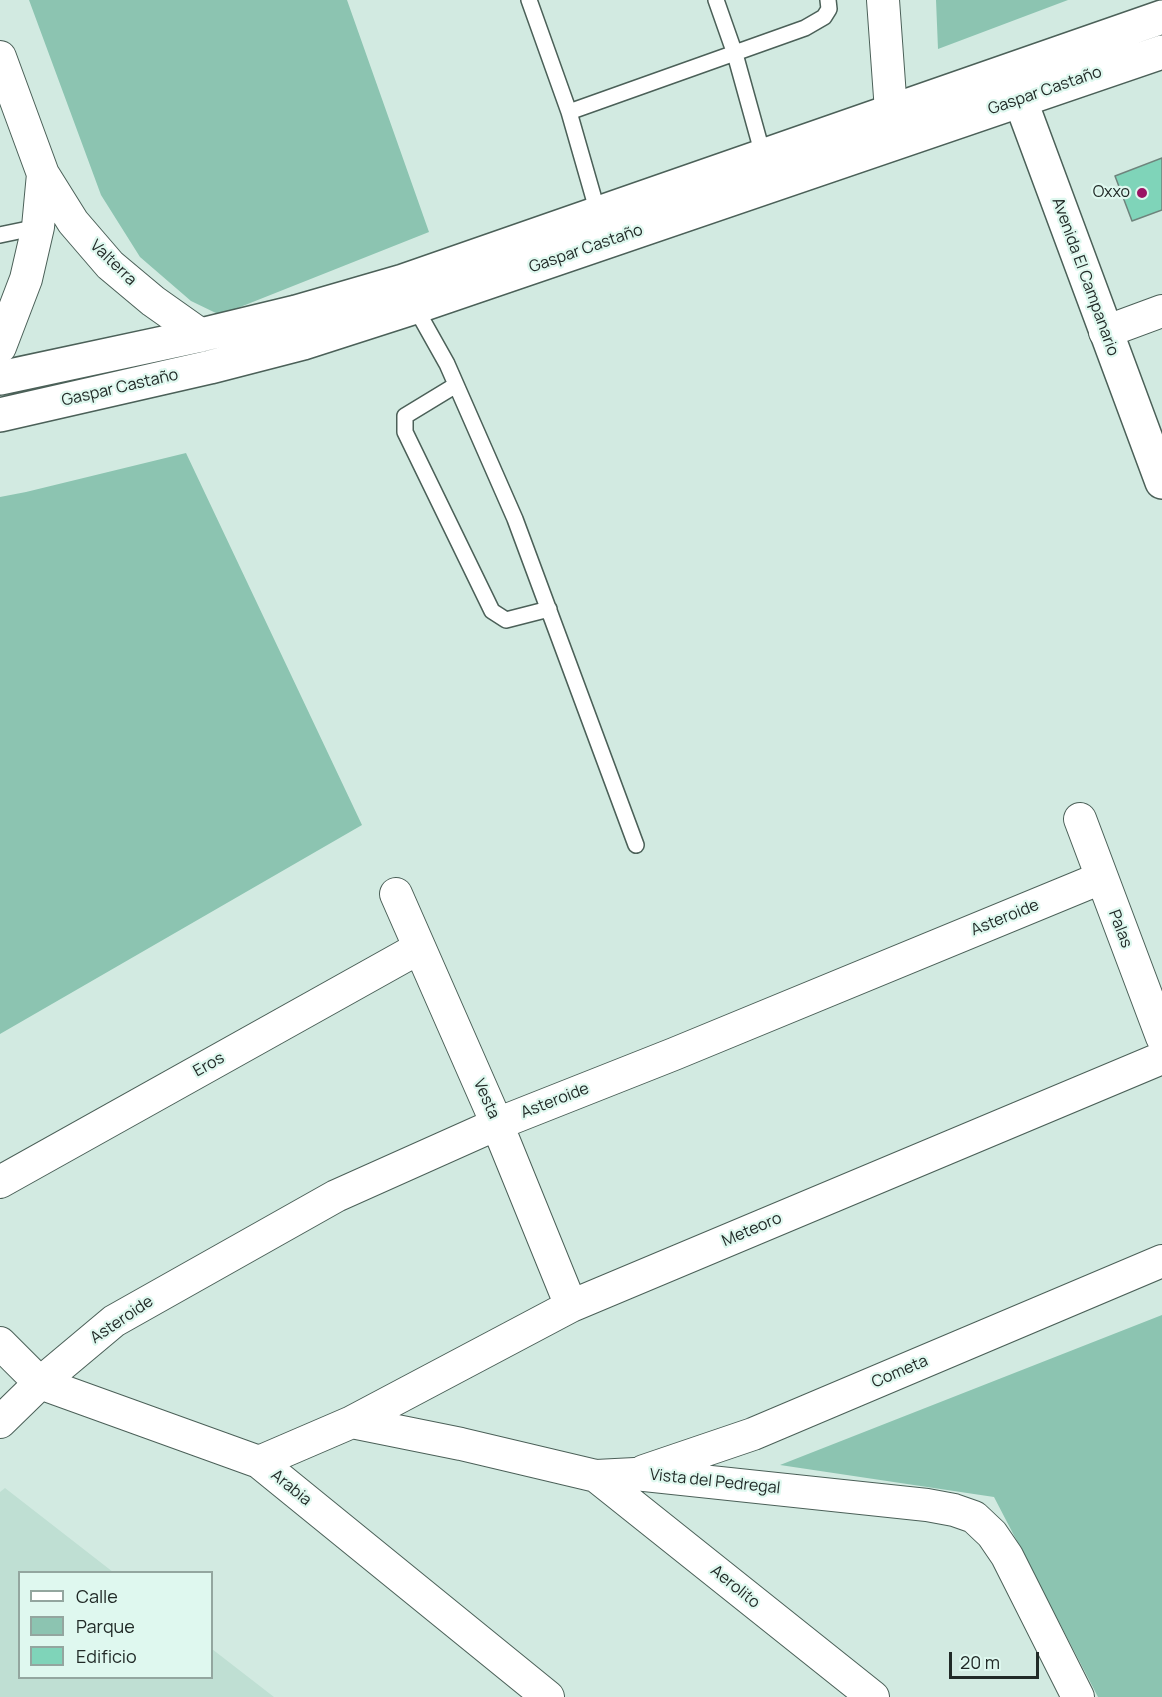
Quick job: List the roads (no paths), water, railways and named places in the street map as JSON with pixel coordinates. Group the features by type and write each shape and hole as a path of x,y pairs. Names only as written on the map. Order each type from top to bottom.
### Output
{"main road":[{"name":"Gaspar Castaño","path":"0,378 296,312 409,294 1014,85 1162,17"},
{"name":"Gaspar Castaño","path":"0,415 210,367 293,345 598,213 891,111 1162,52"},
{"name":"Avenida El Campanario","path":"1014,85 1162,482"}],"street":[{"path":"883,0 891,111"},
{"name":"Valterra","path":"0,57 43,174 73,222 110,265 153,301 201,335"},
{"name":"Valterra","path":"0,347 26,279 38,227 43,174"},
{"path":"1105,332 1162,311"},
{"name":"Palas","path":"1080,819 1162,1037"},
{"name":"Asteroide","path":"0,1422 40,1383 114,1321 336,1196 497,1124 674,1054 1101,878"},
{"name":"Vesta","path":"396,894 497,1124 571,1306"},
{"name":"Eros","path":"0,1182 418,948"},
{"name":"Meteoro","path":"352,1422 571,1306 1162,1058"},
{"name":"Cometa","path":"635,1474 753,1434 1162,1261"},
{"name":"Arabia","path":"0,1342 40,1383 259,1462 548,1697"},
{"path":"259,1462 352,1422"},
{"name":"Vista del Pedregal","path":"352,1422 461,1444 597,1476 635,1474 927,1505 954,1510 974,1517 992,1534 1007,1556 1078,1697"},
{"name":"Aerolito","path":"597,1476 873,1697"}],"lane":[{"path":"530,0 568,112 598,213"},
{"path":"716,0 735,54 763,155"},
{"path":"568,112 735,54 815,23 824,17 829,9 828,0"},
{"path":"0,235 38,227"},
{"path":"409,294 456,385 515,519 636,845"},
{"path":"456,385 405,416 405,432 492,611 506,620 549,609"}],"place":[{"name":"Oxxo","path":"1142,193"}]}
